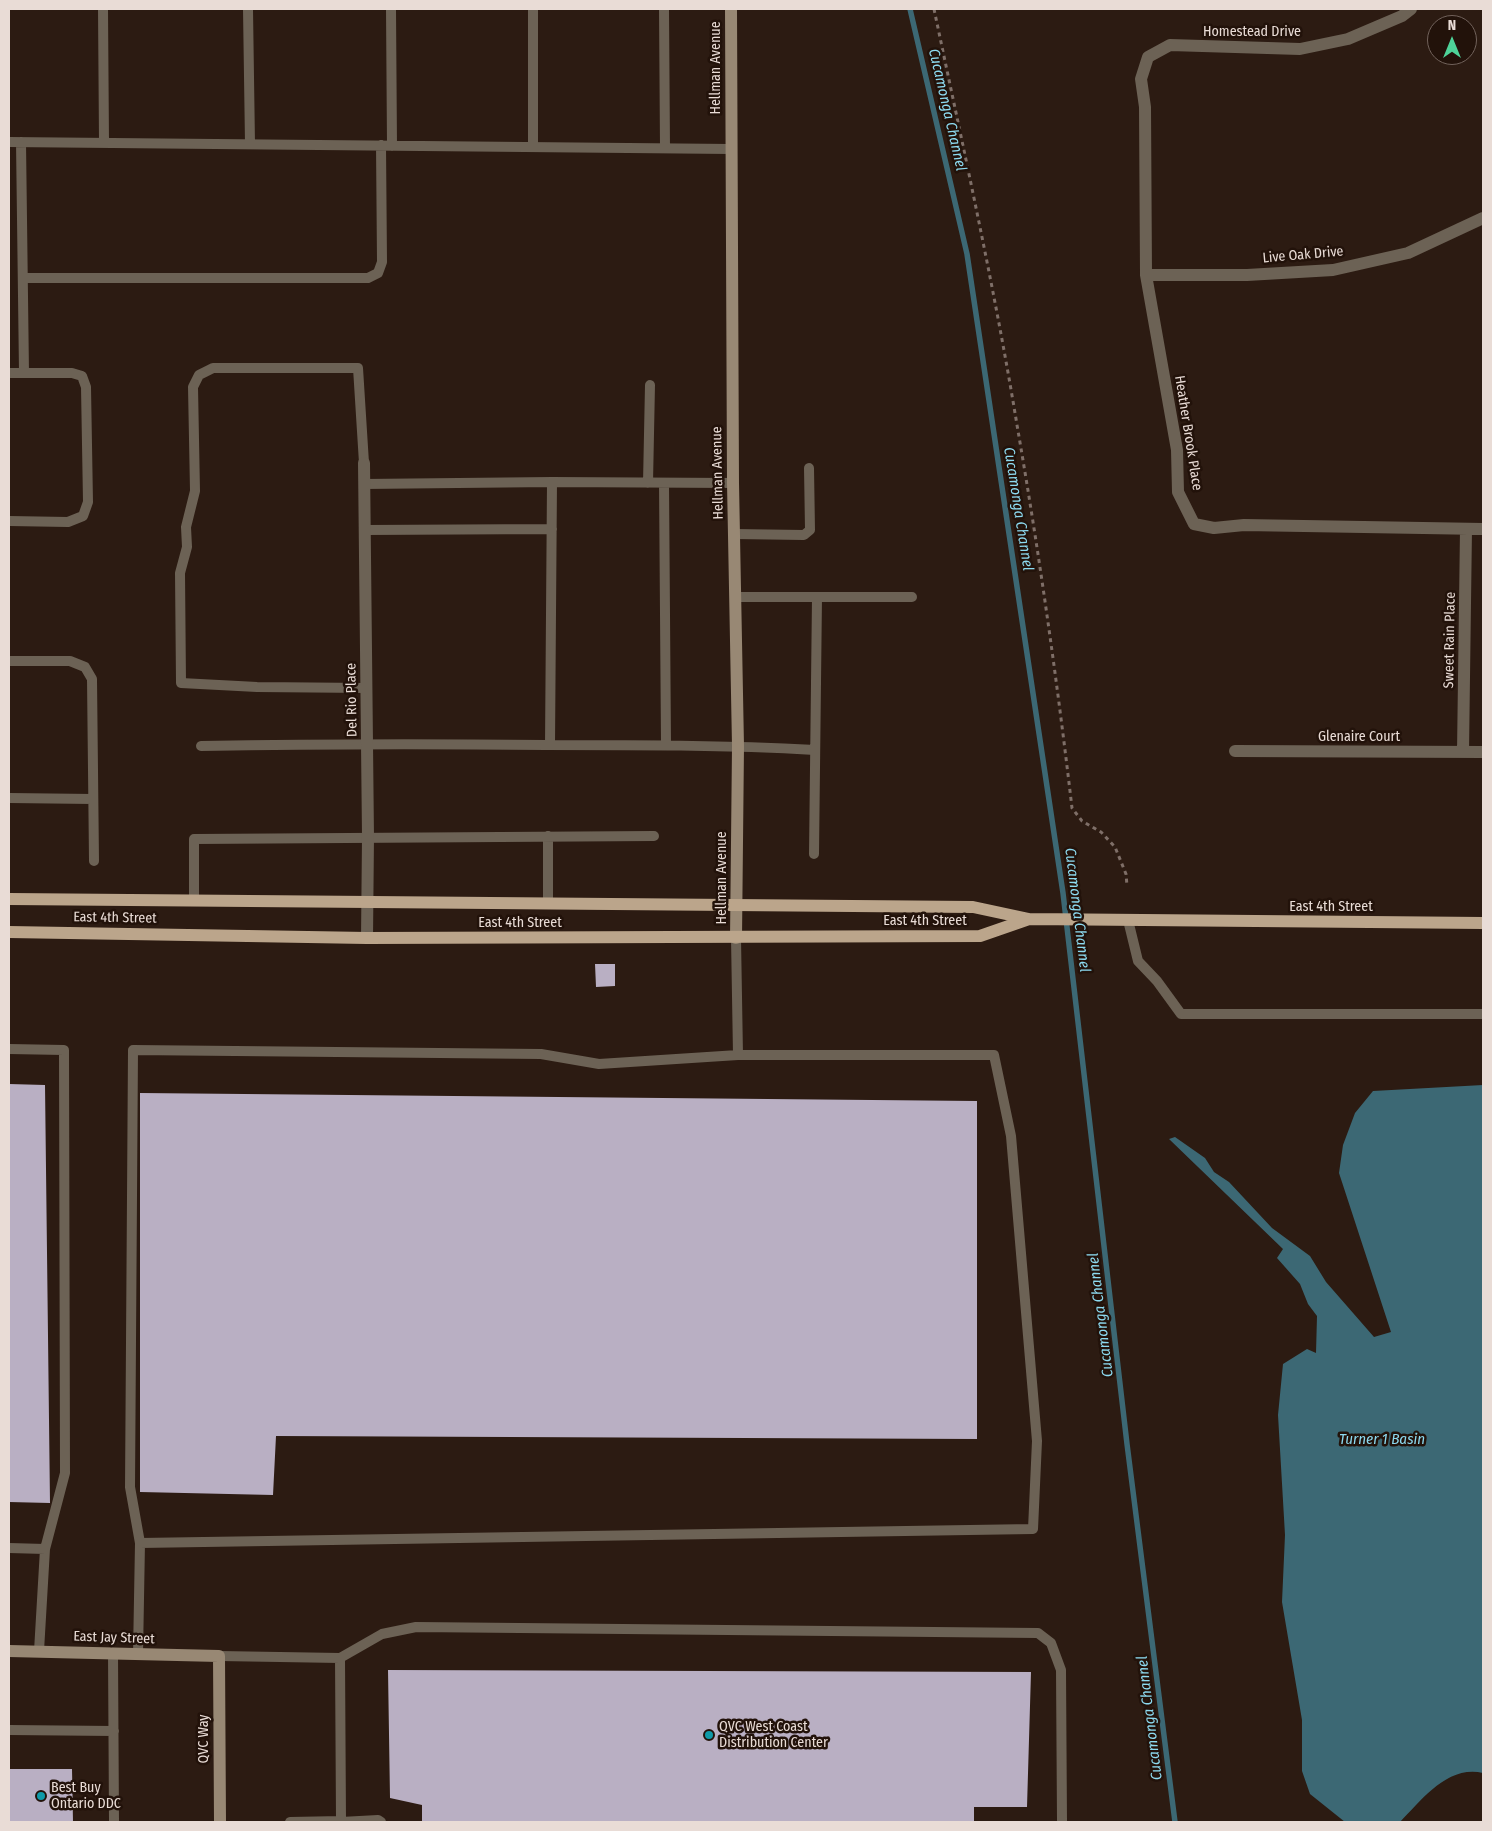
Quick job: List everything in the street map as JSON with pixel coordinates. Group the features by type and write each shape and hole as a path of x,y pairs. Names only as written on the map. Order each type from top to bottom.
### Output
{"main road":[{"name":"East 4th Street","path":"9,899 973,907 1029,920 1483,923"},
{"name":"East 4th Street","path":"9,932 367,938 980,936 1029,920"}],"street":[{"name":"Hellman Avenue","path":"731,9 733,483 738,746 736,938"},
{"name":"Homestead Drive","path":"1148,57 1170,45 1300,49 1348,39 1402,16 1411,9"},
{"name":"Heather Brook Place","path":"1148,57 1141,78 1145,107 1146,275 1177,450 1178,492 1194,524 1214,528 1244,525 1483,529"},
{"name":"Live Oak Drive","path":"1146,275 1247,275 1333,270 1408,253 1483,218"},
{"name":"Del Rio Place","path":"364,463 368,837 367,938"},
{"name":"Sweet Rain Place","path":"1463,752 1466,529"},
{"name":"Glenaire Court","path":"1235,751 1483,752"},
{"name":"East Jay Street","path":"9,1651 219,1656"},
{"name":"QVC Way","path":"219,1656 220,1822"}],"lane":[{"path":"103,9 104,142"},
{"path":"248,9 250,144"},
{"path":"24,278 368,278 378,273 382,262 391,9"},
{"path":"533,9 534,147"},
{"path":"664,9 665,148"},
{"path":"9,142 731,149"},
{"path":"21,142 24,373"},
{"path":"364,463 358,368 212,368 198,376 192,387 195,491 186,527 187,547 180,573 181,683 257,687 366,688"},
{"path":"9,373 72,373 82,376 86,387 88,502 83,516 68,522 9,521"},
{"path":"648,483 650,384"},
{"path":"734,534 804,535 810,530 809,468"},
{"path":"550,745 552,482"},
{"path":"664,483 666,745"},
{"path":"364,484 733,483"},
{"path":"365,530 552,529"},
{"path":"735,597 912,597"},
{"path":"814,854 817,597"},
{"path":"9,661 70,661 85,667 92,679 94,861"},
{"path":"201,746 367,744 666,745 815,750"},
{"path":"9,798 93,799"},
{"path":"548,836 548,903"},
{"path":"194,900 194,839 654,836"},
{"path":"1128,920 1138,961 1157,981 1181,1014 1483,1014"},
{"path":"736,938 738,1055"},
{"path":"9,1049 64,1050 65,1473 45,1548 39,1651"},
{"path":"138,1654 140,1543 130,1486 133,1050 541,1054 599,1064 738,1055 994,1055 1011,1136 1038,1441 1032,1530 140,1543"},
{"path":"9,1548 45,1548"},
{"path":"219,1656 340,1658 382,1634 416,1627 1038,1633 1051,1643 1061,1670 1062,1822"},
{"path":"114,1653 114,1822"},
{"path":"340,1658 341,1822"},
{"path":"9,1730 114,1731"},
{"path":"290,1822 378,1820 381,1822"}],"path":[{"path":"934,9 974,199 1017,424 1036,542 1072,808 1082,821 1102,832 1115,846 1126,874 1127,886"}],"water":[{"name":"Turner 1 Basin","path":"1483,1085 1483,1773 1470,1772 1458,1774 1447,1779 1426,1795 1400,1822 1345,1822 1310,1794 1302,1771 1302,1720 1282,1602 1285,1535 1278,1415 1283,1364 1307,1349 1316,1353 1317,1316 1308,1304 1300,1284 1277,1258 1283,1249 1169,1139 1175,1137 1205,1158 1214,1172 1229,1182 1272,1228 1310,1256 1326,1282 1374,1337 1391,1332 1339,1173 1343,1145 1355,1113 1373,1091"}],"building":[{"path":"595,964 615,964 615,986 596,987"},
{"path":"9,1084 45,1085 50,1503 9,1502"},
{"path":"140,1093 977,1101 977,1439 276,1436 273,1495 140,1492"},
{"name":"QVC West Coast Distribution Center","path":"388,1670 1031,1672 1027,1807 974,1807 974,1822 422,1822 422,1805 390,1798"},
{"name":"Best Buy Ontario DDC","path":"9,1769 72,1769 73,1822 9,1822"}],"waterway":[{"name":"Cucamonga Channel","path":"910,9 967,254 1063,893 1127,1444 1175,1822"}],"place":[{"name":"QVC West Coast Distribution Center","path":"709,1735"},
{"name":"Best Buy Ontario DDC","path":"41,1796"}]}
